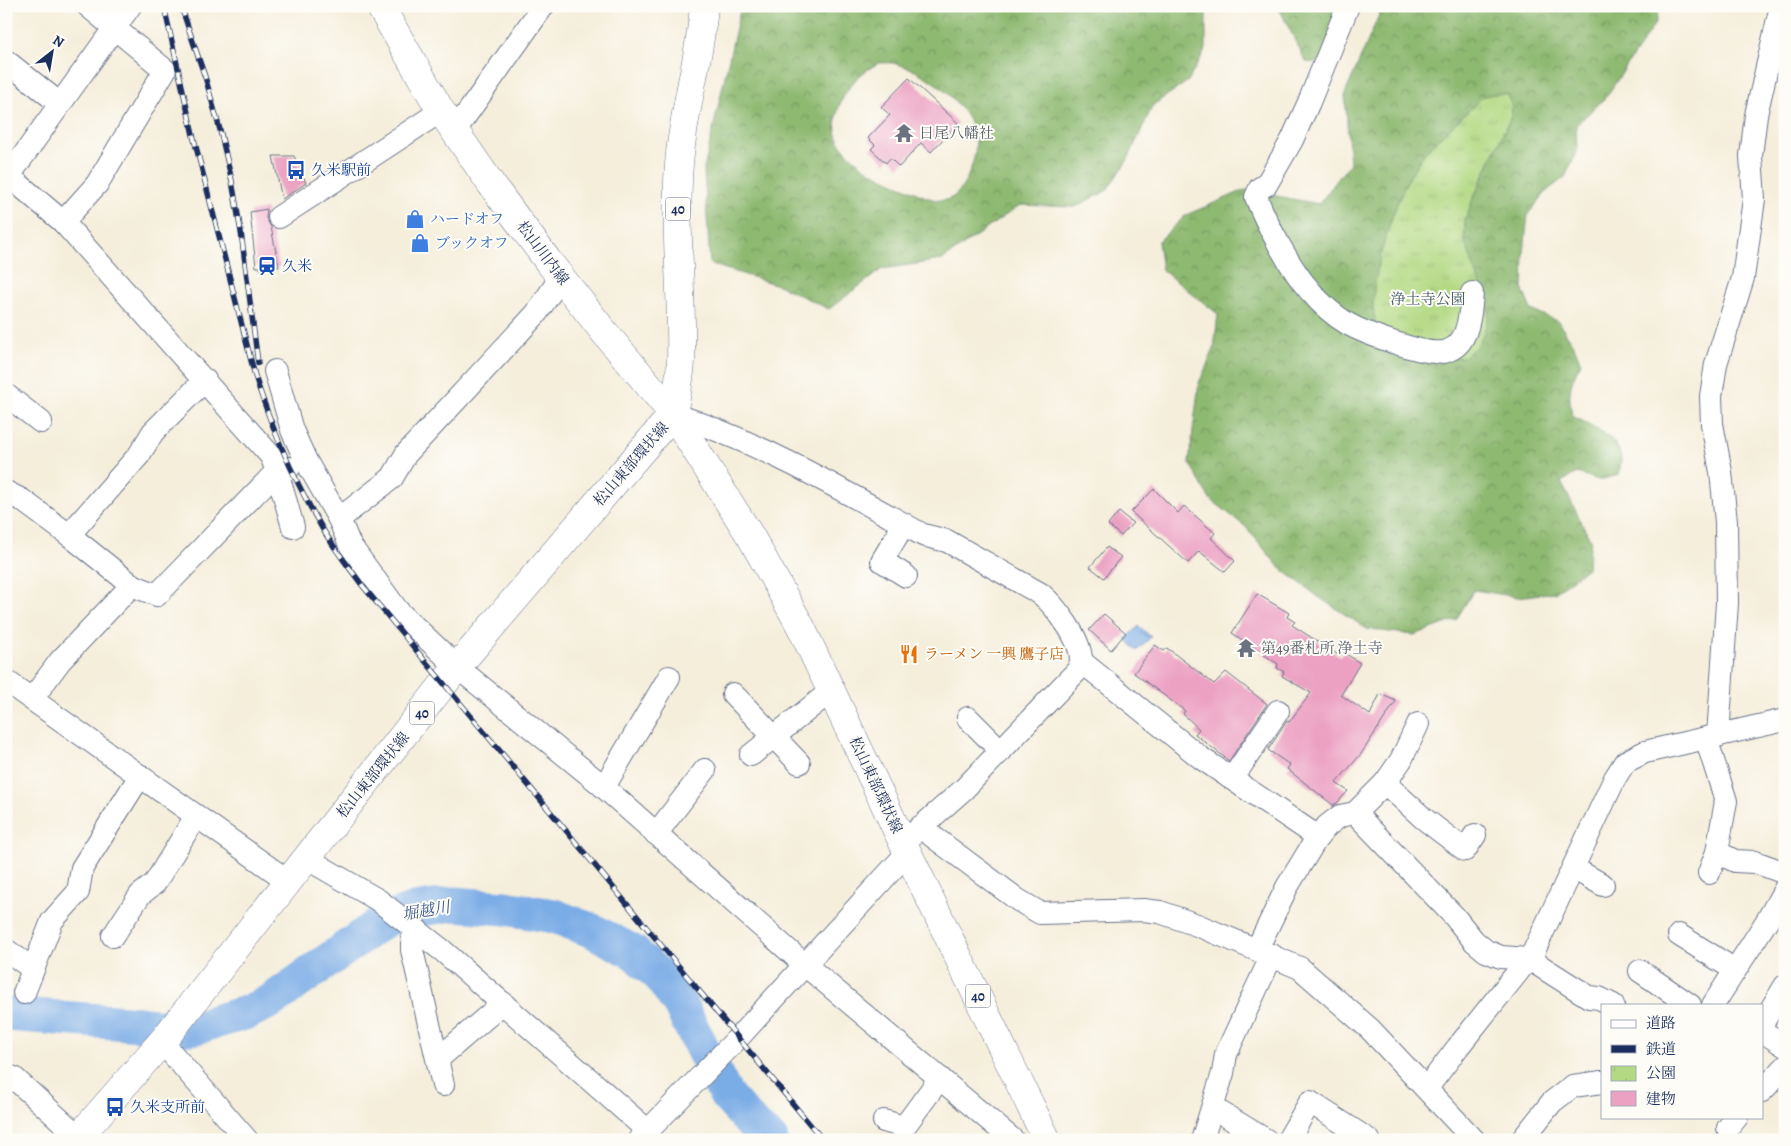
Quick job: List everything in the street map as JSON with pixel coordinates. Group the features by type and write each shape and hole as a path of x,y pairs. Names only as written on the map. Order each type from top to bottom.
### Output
{"main road":[{"name":"松山川内線","path":"380,6 447,122 561,277 673,414"},
{"name":"松山東部環状線","path":"77,1138 169,1033 402,739 457,666 673,414 681,363 679,164 689,96 702,32 704,6"},
{"name":"松山東部環状線","path":"673,414 752,537 801,627 910,841 1047,1140"}],"street":[{"path":"63,222 97,184 165,70 88,6"},
{"path":"130,6 8,178 63,222 271,456 293,528"},
{"path":"279,217 447,122 543,6"},
{"path":"1348,6 1310,102 1292,140 1266,185 1260,188 1256,197 1260,207 1285,254 1310,291 1326,307 1348,324 1371,334 1423,350 1443,352 1456,346 1463,337 1471,310 1472,292"},
{"path":"1709,873 1717,852 1726,801 1712,737 1727,603 1726,522 1721,472 1712,424 1711,396 1716,364 1743,278 1754,198 1751,156 1756,115 1781,6"},
{"path":"6,60 60,104"},
{"path":"338,519 392,478 406,454 536,314 561,277"},
{"path":"275,371 292,430 306,461 350,545 398,611 457,666 604,787 805,965 1013,1140"},
{"path":"68,535 139,455 153,432 204,380"},
{"path":"6,395 41,422"},
{"path":"306,858 388,906 414,927 503,1003 642,1137 805,965 910,841 964,789 1077,671 1082,662 1080,651 1069,626 1052,604 1041,594 947,541 923,535 775,454 706,425 673,414"},
{"path":"6,492 22,500 132,585 157,594 277,471 306,461"},
{"path":"904,524 882,561 906,576"},
{"path":"32,699 60,661 132,585"},
{"path":"1082,662 1201,758 1318,837"},
{"path":"604,787 669,676"},
{"path":"7,684 32,699 288,881"},
{"path":"751,755 832,690"},
{"path":"733,694 799,763"},
{"path":"1229,776 1236,773 1278,710"},
{"path":"968,718 1000,751"},
{"path":"1427,1088 1533,953 1615,778 1625,762 1645,752 1785,720"},
{"path":"1202,1140 1223,1073 1226,1054 1265,952 1287,887 1327,826 1340,816 1355,813 1385,783 1401,760 1418,724"},
{"path":"656,834 705,770"},
{"path":"24,993 52,920 78,892 82,868 140,776"},
{"path":"1385,783 1423,818 1465,850 1476,835"},
{"path":"1355,813 1454,916 1474,941 1486,951 1501,957 1528,959 1589,997 1599,998 1612,1004"},
{"path":"113,936 140,895 155,883 196,816"},
{"path":"910,841 1040,913 1143,910 1160,912 1265,952 1300,968 1370,1029 1427,1088 1461,1134"},
{"path":"1717,852 1735,861 1755,862 1785,873 1785,875"},
{"path":"1573,868 1603,884"},
{"path":"1716,1004 1735,970 1776,924 1785,889"},
{"path":"414,927 412,950 443,1085"},
{"path":"1679,935 1735,970"},
{"path":"6,950 33,969"},
{"path":"1640,972 1688,1004"},
{"path":"1764,1021 1785,986"},
{"path":"438,1059 503,1003"},
{"path":"169,1033 247,1140"},
{"path":"1764,1033 1785,1046"},
{"path":"1764,1089 1785,1067"},
{"path":"6,1076 14,1078 77,1138"},
{"path":"884,1122 904,1127 940,1078"},
{"path":"1522,1140 1552,1102 1573,1086 1601,1082"},
{"path":"1288,1140 1310,1102 1369,1140"},
{"path":"1213,1108 1266,1140"}],"green space":[{"path":"741,6 1206,6 1206,49 1188,81 1153,105 1127,161 1106,191 1075,207 1020,205 942,260 882,269 829,309 781,286 710,264 704,169","holes":["878,63 895,63 921,74 945,91 964,112 971,124 976,143 973,162 967,178 954,197 944,200 927,197 881,177 865,168 845,150 839,141 836,132 836,122 841,102 846,92 859,76"]},
{"path":"1278,6 1345,6 1326,63 1306,62"},
{"path":"1383,6 1659,6 1656,22 1606,97 1576,125 1577,151 1565,177 1548,190 1528,214 1523,290 1531,310 1558,321 1574,346 1581,363 1570,389 1572,416 1595,427 1609,438 1619,451 1621,459 1619,475 1599,480 1577,473 1561,482 1591,541 1587,568 1555,592 1518,597 1474,590 1456,620 1414,635 1367,629 1320,598 1279,567 1246,527 1209,498 1189,462 1199,383 1214,349 1218,314 1162,270 1158,242 1186,215 1245,190 1319,204 1350,163 1345,94","holes":["1482,97 1511,116 1472,201 1465,221 1464,239 1373,306 1379,267 1390,226 1414,169 1438,139"]},
{"name":"浄土寺公園","path":"1492,94 1506,94 1512,106 1511,116 1472,201 1465,221 1464,239 1488,307 1488,319 1476,347 1463,357 1445,359 1376,326 1373,306 1378,266 1397,204 1415,167 1425,153 1482,97"}],"water":[{"path":"1139,626 1151,637 1137,651 1126,639"}],"building":[{"path":"909,78 958,123 931,152 921,143 899,167 890,158 886,163 871,149 875,145 868,138 890,115 881,107"},
{"path":"273,156 294,156 306,183 282,199"},
{"path":"267,209 266,218 271,227 279,267 260,269 260,267 256,267 250,212"},
{"path":"1154,489 1178,513 1184,506 1215,533 1211,538 1235,561 1225,572 1199,551 1188,563 1131,512"},
{"path":"1119,512 1133,523 1121,536 1108,525"},
{"path":"1107,547 1121,557 1104,578 1090,567"},
{"path":"1257,594 1289,613 1287,617 1295,622 1292,625 1340,656 1343,652 1360,663 1341,695 1370,715 1380,694 1396,701 1361,754 1336,783 1348,791 1333,805 1287,769 1290,765 1268,750 1287,721 1289,722 1311,693 1282,676 1284,672 1277,668 1278,664 1232,633"},
{"path":"1104,614 1126,633 1111,650 1089,630"},
{"path":"1155,645 1164,651 1167,648 1214,684 1226,672 1267,704 1229,761 1195,734 1199,729 1183,714 1185,711 1134,673"}],"waterway":[{"name":"堀越川","path":"6,1014 140,1024 179,1029 197,1027 248,1012 271,1001 385,920 414,910 454,904 505,908 554,916 593,931 633,952 661,977 680,1005 726,1095 753,1125 771,1140"}],"railway":[{"path":"164,6 193,135 255,376 284,454 322,528 362,585 823,1140"},
{"path":"181,6 206,80 232,181 241,232 258,363"}],"place":[{"name":"日尾八幡社","path":"904,133"},
{"name":"久米駅前","path":"296,170"},
{"name":"ハードオフ","path":"415,219"},
{"name":"ブックオフ","path":"420,243"},
{"name":"久米","path":"267,266"},
{"name":"第49番札所 浄土寺","path":"1246,648"},
{"name":"ラーメン 一興 鷹子店","path":"909,654"},
{"name":"久米支所前","path":"115,1107"}]}
